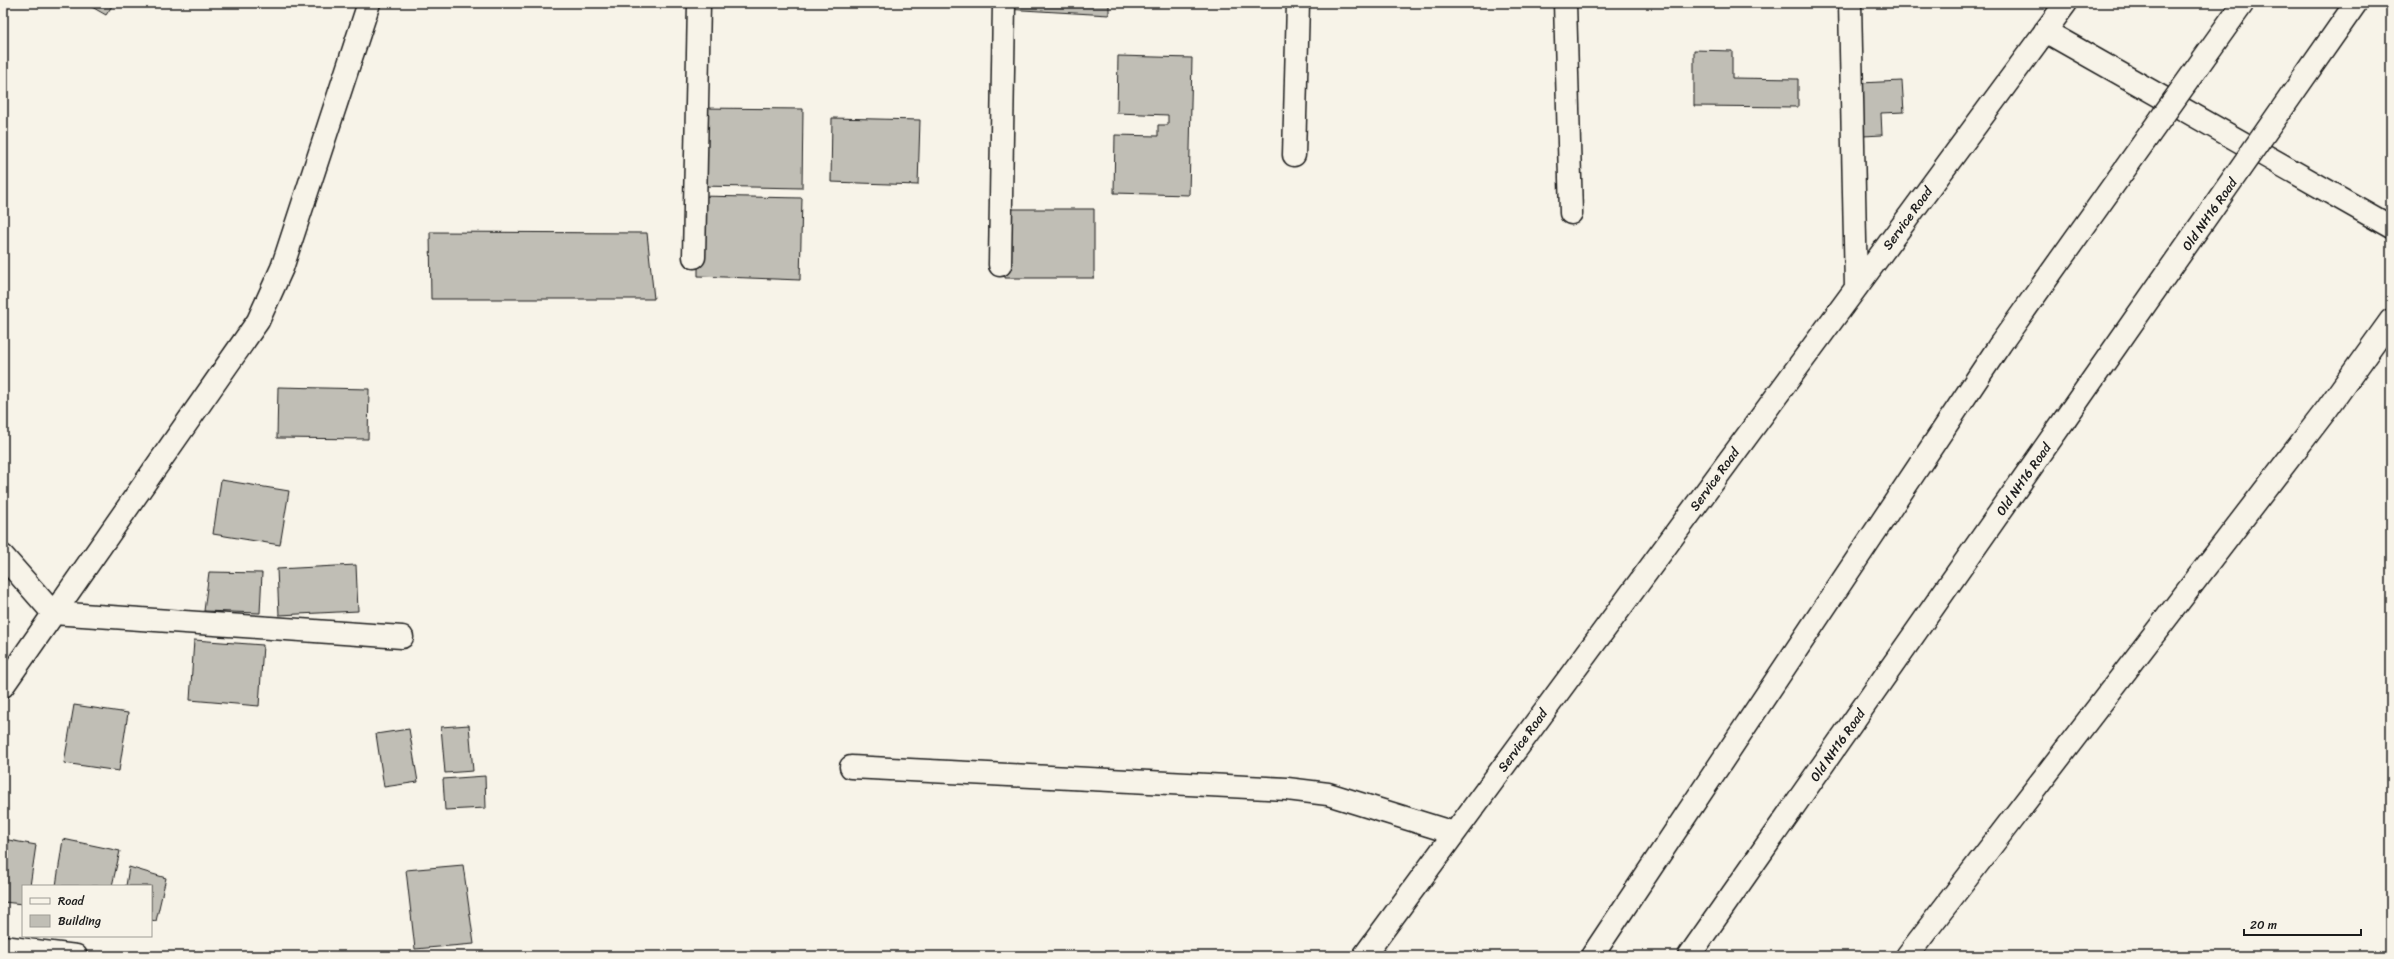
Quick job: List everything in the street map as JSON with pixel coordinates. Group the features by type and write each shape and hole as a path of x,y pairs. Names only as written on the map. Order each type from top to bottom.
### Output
{"street":[{"path":"3,686 258,320 282,268 369,3"},
{"path":"694,257 699,3"},
{"path":"1000,265 1004,3"},
{"path":"1294,155 1298,3"},
{"path":"1565,3 1571,213"},
{"path":"1850,3 1856,287"},
{"name":"Service Road","path":"1364,956 2066,3"},
{"path":"1592,956 1999,346 2243,3"},
{"name":"Old NH16 Road","path":"1689,956 2356,3"},
{"path":"2045,31 2391,227"},
{"path":"1907,956 2322,416 2391,320"},
{"path":"3,556 53,613 402,637"},
{"path":"851,767 1288,789 1328,794 1454,833"},
{"path":"3,947 76,956"}],"building":[{"path":"85,3 114,3 106,15"},
{"path":"1005,3 1109,3 1109,15 1005,9"},
{"path":"1694,50 1732,51 1732,78 1798,79 1798,107 1694,106"},
{"path":"1118,56 1192,58 1189,195 1114,193 1115,135 1158,136 1158,125 1168,125 1168,115 1117,113"},
{"path":"1902,81 1904,112 1881,113 1882,135 1863,136 1860,83"},
{"path":"701,108 803,109 802,188 700,186"},
{"path":"832,118 920,120 918,185 831,182"},
{"path":"698,196 802,198 800,280 698,276"},
{"path":"1005,209 1094,209 1094,278 1005,278"},
{"path":"430,232 647,233 654,299 431,299"},
{"path":"278,387 369,389 368,439 277,438"},
{"path":"221,480 289,491 280,545 213,534"},
{"path":"356,565 358,611 279,615 277,569"},
{"path":"209,572 262,573 260,613 204,611"},
{"path":"194,640 263,645 259,706 190,700"},
{"path":"74,705 128,713 119,771 64,763"},
{"path":"469,725 473,771 445,773 441,727"},
{"path":"409,729 418,782 384,787 376,734"},
{"path":"485,776 486,808 445,810 443,779"},
{"path":"3,839 36,845 30,885 22,885 22,904 3,902"},
{"path":"63,839 120,851 112,885 56,885"},
{"path":"463,865 474,944 415,949 406,870"},
{"path":"129,867 166,878 156,921 152,920 152,885 126,885"}]}
